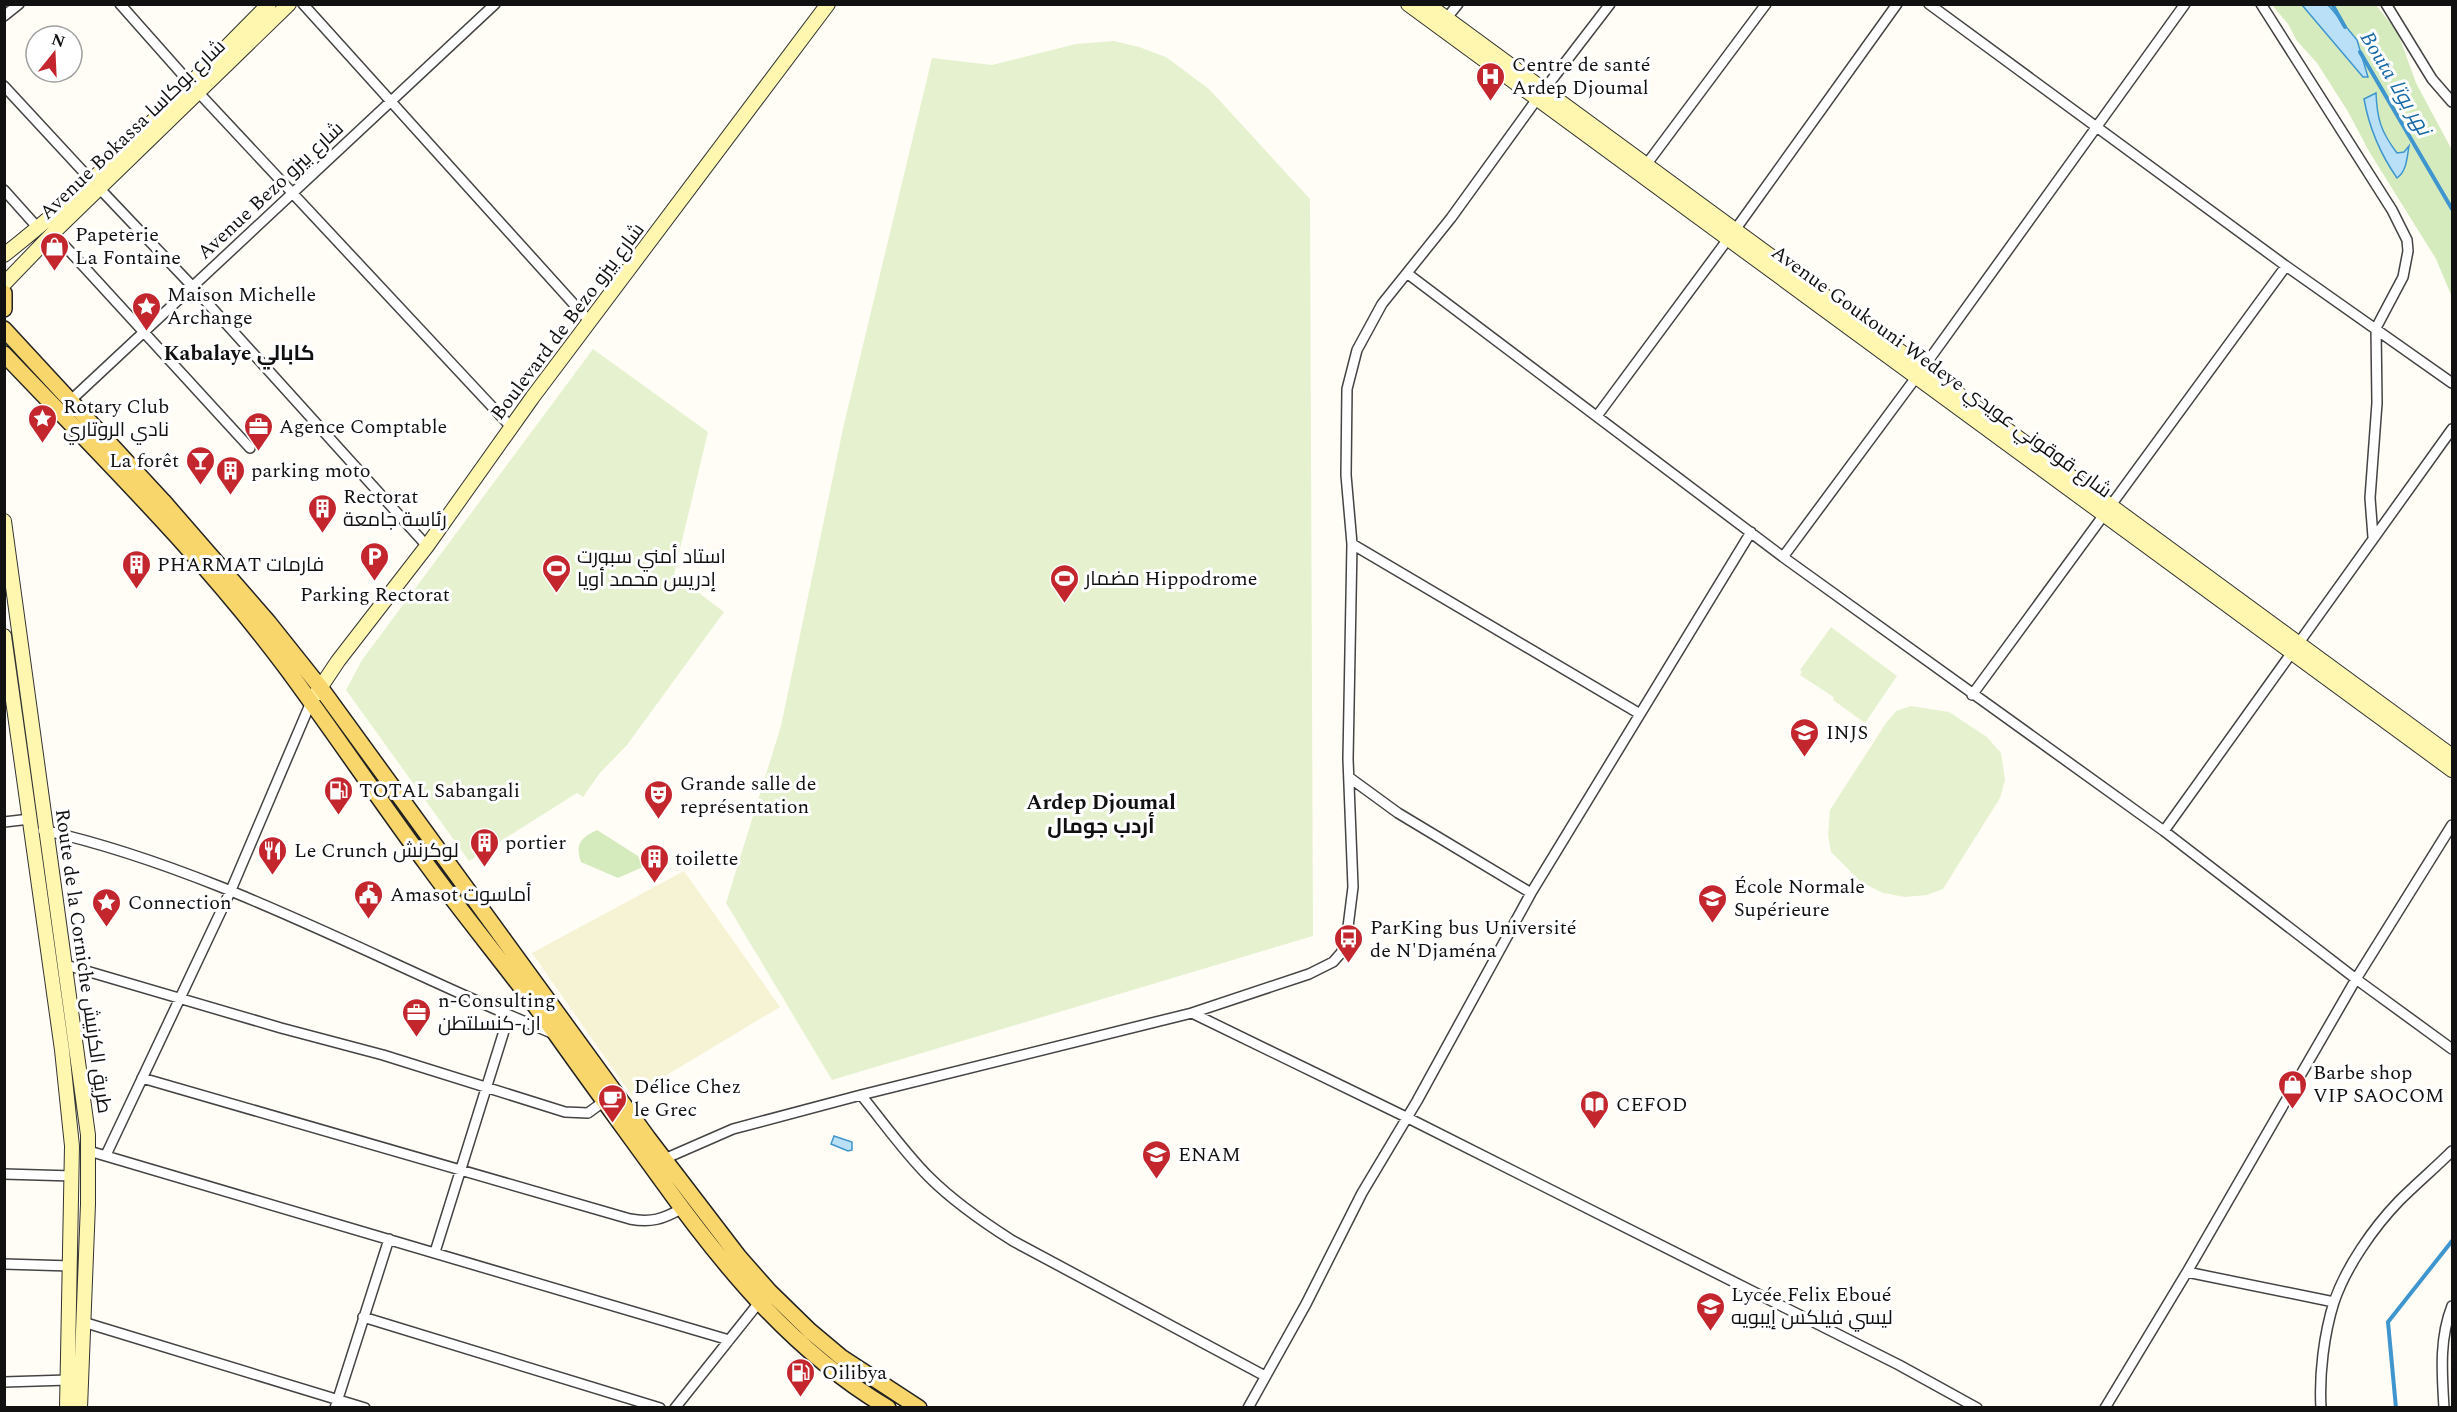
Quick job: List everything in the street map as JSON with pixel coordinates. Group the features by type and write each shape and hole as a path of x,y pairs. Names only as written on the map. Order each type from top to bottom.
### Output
{"main road":[{"path":"4,293 4,309"},
{"path":"4,329 163,501 269,623 320,687 443,857 658,1163 681,1209 832,1370 884,1406 890,1390"},
{"path":"4,354 245,613 428,867 556,1035 603,1102 711,1222 764,1297 841,1357 919,1407"},
{"path":"428,867 443,857"}],"street":[{"path":"4,16 19,4"},
{"path":"120,4 194,88 511,427"},
{"name":"Avenue Bokassa شارع بوكاسا","path":"194,88 269,4"},
{"name":"Avenue Bokassa شارع بوكاسا","path":"4,284 53,233 95,184 194,88 289,4"},
{"path":"303,4 590,322"},
{"name":"Avenue Bezo شارع بيزو","path":"70,401 495,4"},
{"name":"Boulevard de Bezo شارع بيزو","path":"311,702 338,661 427,546 511,427 828,4"},
{"name":"Avenue Goukouni Wedeye شارع قوقوني عويدي","path":"1408,4 1646,165 1732,234"},
{"name":"Avenue Goukouni Wedeye شارع قوقوني عويدي","path":"1426,4 1541,94 2108,511 2296,648 2452,756"},
{"path":"1446,19 1458,4"},
{"path":"658,1163 734,1129 1192,1013 1309,974 1333,962 1341,953 1346,943 1353,887 1350,778 1352,544 1347,475 1347,389 1357,350 1382,304 1451,218 1610,4"},
{"path":"1646,165 1766,4"},
{"path":"1597,416 1732,234 1897,4"},
{"path":"1929,4 2286,266 2452,383"},
{"path":"1784,557 2185,4"},
{"path":"2261,4 2392,210 2407,240 2408,251 2403,277 2376,328 2377,403 2370,498 2373,537"},
{"path":"2386,4 2432,79 2452,102"},
{"path":"4,86 193,287 427,546"},
{"name":"Avenue Bokassa شارع بوكاسا","path":"4,255 95,184"},
{"path":"4,190 38,228"},
{"path":"53,233 146,331 250,448"},
{"path":"1972,695 2286,266"},
{"path":"1408,274 1784,557 1972,695 2164,831 2356,979 2452,1049"},
{"path":"2164,831 2452,429"},
{"name":"Route de la Corniche طريق الكرنيش","path":"4,521 48,831 89,1151 80,1407"},
{"path":"1248,1407 1306,1304 1362,1193 1436,1066 1531,893 1751,532"},
{"path":"1352,544 1640,714"},
{"name":"Route de la Corniche طريق الكرنيش","path":"4,636 62,1050 73,1176 67,1407"},
{"name":"Avenue Goukouni Wedeye شارع قوقوني عويدي","path":"2296,648 2452,770"},
{"path":"106,1155 231,890 311,702"},
{"path":"1350,778 1398,813 1531,893"},
{"path":"4,822 31,823 48,831 83,839 231,890 556,1035"},
{"path":"2105,1407 2187,1272 2356,979 2452,825"},
{"path":"66,965 576,1113 588,1113 603,1102"},
{"path":"1192,1013 1406,1117 1899,1365 1977,1407"},
{"path":"435,1252 509,1015"},
{"path":"142,1078 630,1219 648,1222 664,1219 681,1209"},
{"path":"861,1095 928,1176 984,1222 1013,1241 1265,1376"},
{"path":"89,1151 729,1340"},
{"path":"2321,1407 2324,1358 2334,1302 2348,1272 2398,1202 2452,1151"},
{"path":"4,1174 73,1176"},
{"path":"336,1403 389,1239"},
{"path":"4,1264 71,1266"},
{"path":"2187,1272 2334,1302"},
{"path":"675,1407 764,1297"},
{"path":"2444,1407 2441,1360 2452,1306"},
{"path":"363,1317 660,1407"},
{"path":"83,1322 336,1403 365,1407"},
{"path":"4,1382 68,1380"}],"shaded area":[{"path":"684,871 780,1007 632,1096 532,953"}],"green space":[{"path":"2272,5 2376,5 2398,33 2416,83 2452,150 2452,297 2436,259 2370,153 2347,110 2317,63 2297,41 2288,24"},
{"name":"مضمار Hippodrome","path":"1114,41 1166,57 1209,89 1310,199 1313,936 832,1080 726,903 781,726 844,424 932,58 992,65 1076,44"},
{"name":"استاد أمني سبورت إدريس محمد أويا","path":"593,349 708,432 674,574 724,612 627,745 599,774 583,797 577,793 469,861 346,690 362,660"},
{"path":"1831,627 1897,676 1865,723 1833,700 1832,696 1800,675 1802,672 1800,670"},
{"path":"1911,706 1949,712 1987,737 2001,753 2005,780 2000,798 1943,889 1927,895 1905,897 1883,893 1861,882 1831,852 1828,835 1830,810 1886,723 1896,711"},
{"path":"597,830 638,856 643,867 618,878 581,862 580,842"}],"water":[{"path":"2302,5 2330,7 2357,40 2368,77 2363,77"},
{"path":"2376,93 2377,110 2387,138 2397,153 2404,152 2409,146 2405,168 2397,178 2376,140 2366,109 2364,99"},
{"path":"834,1136 852,1142 852,1150 848,1151 831,1144"}],"waterway":[{"name":"Bouta نهر بوتا","path":"2332,4 2345,27"},
{"name":"Bouta نهر بوتا","path":"2360,52 2452,209"},
{"path":"2396,1408 2388,1322 2452,1241"}],"place":[{"name":"Centre de santé Ardep Djoumal","path":"1491,102"},
{"name":"Papeterie La Fontaine","path":"54,272"},
{"name":"Maison Michelle Archange","path":"146,332"},
{"name":"Rotary Club نادي الروتاري","path":"42,444"},
{"name":"Agence Comptable","path":"258,452"},
{"name":"La forêt","path":"200,486"},
{"name":"parking moto","path":"230,496"},
{"name":"Rectorat رئاسة جامعة","path":"322,534"},
{"name":"Parking Rectorat","path":"375,582"},
{"name":"PHARMAT فارمات","path":"136,590"},
{"name":"استاد أمني سبورت إدريس محمد أويا","path":"556,594"},
{"name":"مضمار Hippodrome","path":"1064,604"},
{"name":"INJS","path":"1805,758"},
{"name":"TOTAL Sabangali","path":"338,816"},
{"name":"Grande salle de représentation","path":"659,820"},
{"name":"portier","path":"484,868"},
{"name":"Le Crunch لوكرنش","path":"273,876"},
{"name":"toilette","path":"654,884"},
{"name":"Amasot أماسوت","path":"369,920"},
{"name":"École Normale Supérieure","path":"1713,924"},
{"name":"Connection","path":"107,928"},
{"name":"ParKing bus Université de N'Djaména","path":"1349,964"},
{"name":"n-Consulting ان-كنسلتطن","path":"417,1038"},
{"name":"Barbe shop VIP SAOCOM","path":"2292,1110"},
{"name":"Délice Chez le Grec","path":"613,1124"},
{"name":"CEFOD","path":"1595,1130"},
{"name":"ENAM","path":"1157,1180"},
{"name":"Lycée Felix Eboué ليسي فيلكس إيبويه","path":"1710,1332"},
{"name":"Oilibya","path":"801,1398"}],"district":[{"name":"Kabalaye كابالي","path":"239,353"},
{"name":"Ardep Djoumal أردب جومال","path":"1101,814"}]}
